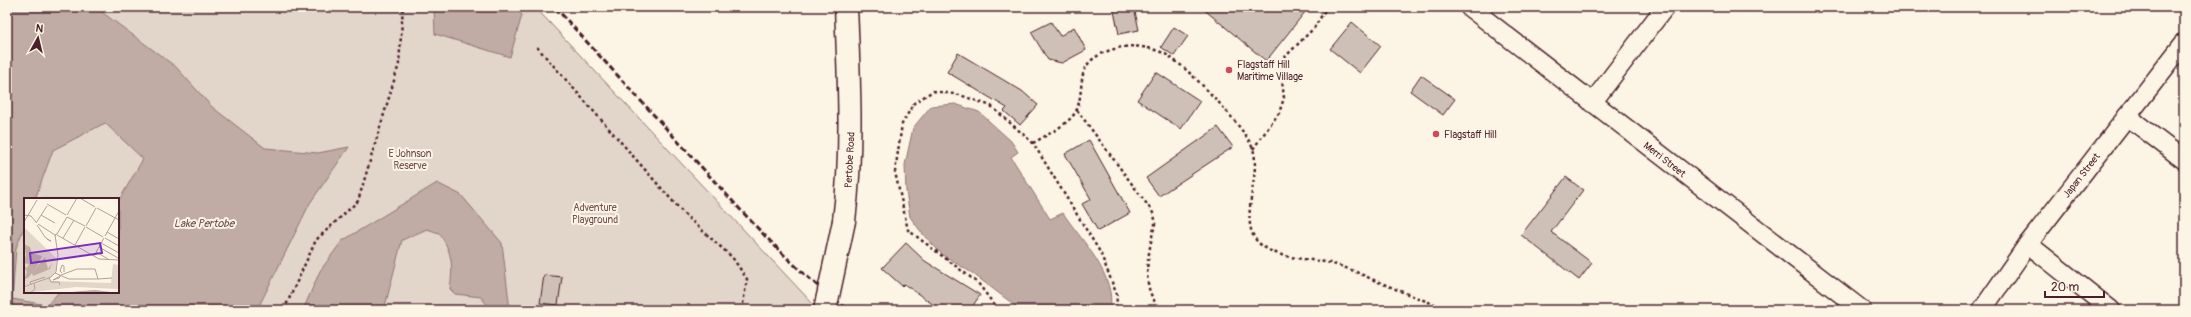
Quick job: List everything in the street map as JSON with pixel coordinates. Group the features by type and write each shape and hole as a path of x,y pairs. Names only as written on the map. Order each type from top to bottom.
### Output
{"street":[{"name":"Pertobe Road","path":"825,310 844,221 848,184 851,120 846,7"},
{"name":"Merri Street","path":"1469,7 1862,310"},
{"path":"1592,103 1665,7"},
{"name":"Japan Street","path":"1982,310 2028,244 2184,43"},
{"path":"2127,116 2184,160"},
{"path":"2028,244 2111,310"}],"path":[{"path":"284,310 316,240 358,201 399,64 403,7"},
{"path":"1253,150 1279,113 1284,98 1280,62 1314,28 1327,7"},
{"path":"1033,143 1057,129 1077,110 1084,70 1093,60 1108,51 1124,47 1138,46 1153,49 1165,54 1233,118 1247,136 1253,150 1254,175 1249,213 1251,231 1259,243 1272,252 1338,266 1450,310"},
{"path":"537,47 685,215 732,257 747,279 742,310"},
{"path":"998,310 978,283 908,230 895,172 902,124 914,103 933,91 960,95 991,106 1033,143 1100,252 1117,295 1116,310"},
{"path":"1077,110 1152,211 1156,220 1148,259 1147,279 1150,296 1162,310"}],"green space":[{"name":"E Johnson Reserve","path":"7,7 535,7 814,305 813,310 7,310"}],"water":[{"name":"Lake Pertobe","path":"7,7 95,7 176,67 212,107 265,148 318,153 349,147 310,203 257,310 7,310"},
{"path":"434,7 515,7 522,15 510,57 435,34"},
{"path":"955,104 979,112 1011,141 1018,152 1011,157 1050,219 1063,213 1096,259 1108,284 1111,297 1110,310 1021,310 972,273 943,255 925,237 910,217 906,191 905,165 913,128 931,106"},
{"path":"437,183 461,195 502,243 510,310 491,310 481,297 455,294 450,289 452,266 444,240 439,233 427,229 402,240 384,310 303,310 320,271 342,241"}],"building":[{"path":"1113,7 1134,7 1139,30 1119,34"},
{"path":"1201,7 1309,7 1266,61"},
{"path":"1051,22 1060,36 1074,27 1086,50 1062,63 1048,60 1031,32"},
{"path":"1352,22 1381,46 1360,73 1330,49"},
{"path":"1174,27 1188,36 1174,56 1161,47"},
{"path":"958,53 1022,91 1038,105 1020,125 1004,111 1007,108 947,72"},
{"path":"1156,72 1200,101 1181,129 1137,100"},
{"path":"1421,75 1455,99 1443,115 1410,91"},
{"path":"1218,127 1233,147 1159,196 1146,178"},
{"path":"1089,140 1130,213 1098,231 1082,204 1091,199 1065,154"},
{"path":"1566,177 1583,190 1551,232 1592,263 1579,280 1521,235"},
{"path":"906,243 925,261 980,295 970,310 941,310 904,284 902,286 882,268"},
{"path":"544,275 562,277 558,305 540,303"}],"railway":[{"path":"555,7 774,245 810,279 849,310"}],"place":[{"name":"Flagstaff Hill Maritime Village","path":"1229,70"},
{"name":"Flagstaff Hill","path":"1436,134"}],"park label":[{"name":"Adventure Playground","path":"595,212"}]}
